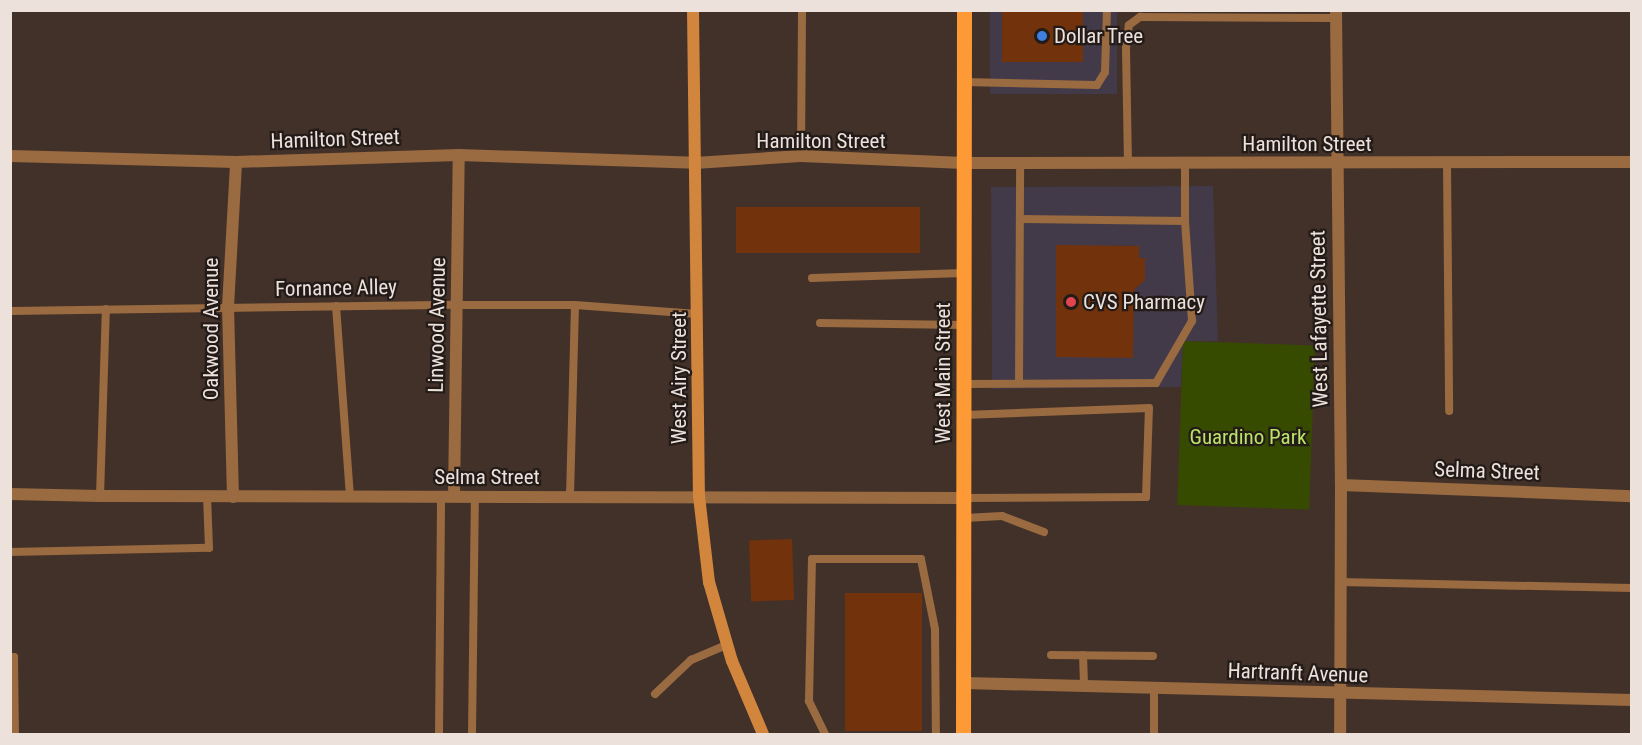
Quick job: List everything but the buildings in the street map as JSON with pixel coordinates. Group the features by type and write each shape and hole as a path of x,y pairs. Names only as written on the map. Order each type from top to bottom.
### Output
{"main road":[{"name":"West Airy Street","path":"693,10 699,496 709,582 727,645 763,735"},
{"name":"West Main Street","path":"963,735 964,10"}],"street":[{"name":"West Lafayette Street","path":"1336,14 1341,485 1340,735"},
{"name":"Hamilton Street","path":"10,156 236,162 459,155 695,163 801,156 1020,164 1632,162"},
{"name":"Linwood Avenue","path":"448,496 458,305 459,155"},
{"name":"Oakwood Avenue","path":"233,497 228,307 236,162"},
{"name":"Selma Street","path":"1341,485 1632,496"},
{"name":"Selma Street","path":"10,494 233,497 964,498"},
{"name":"Hartranft Avenue","path":"964,683 1632,700"}],"lane":[{"path":"801,156 802,10"},
{"path":"964,82 1097,86 1105,72 1107,10"},
{"path":"1128,164 1126,48 1129,26 1143,14 1336,14"},
{"path":"1447,163 1449,411"},
{"path":"1019,383 1020,164"},
{"path":"964,384 1156,383 1192,321 1185,221 1185,164"},
{"path":"1021,219 1185,221"},
{"path":"812,278 964,273"},
{"name":"Fornance Alley","path":"10,310 458,305 575,306 698,314"},
{"path":"336,306 350,497"},
{"path":"570,496 575,306"},
{"path":"100,496 106,309"},
{"path":"820,323 964,325"},
{"path":"964,414 1149,408 1146,497 964,498"},
{"path":"10,552 209,548 207,496"},
{"path":"439,735 448,496"},
{"path":"472,735 475,496"},
{"path":"964,518 1002,516 1044,532"},
{"path":"825,735 809,701 812,559 921,560 935,630 936,735"},
{"path":"1341,582 1632,588"},
{"path":"655,694 691,660 727,645"},
{"path":"1051,655 1153,656"},
{"path":"1083,655 1084,686"},
{"path":"10,657 14,657 15,735"},
{"path":"1154,689 1154,735"}],"shaded area":[{"path":"990,11 1117,11 1117,94 990,94"},
{"path":"1213,186 1218,341 1183,341 1181,387 992,389 991,187"}],"green space":[{"name":"Guardino Park","path":"1183,341 1315,346 1309,510 1177,505"}],"place":[{"name":"Dollar Tree","path":"1042,36"},
{"name":"CVS Pharmacy","path":"1071,302"}]}
